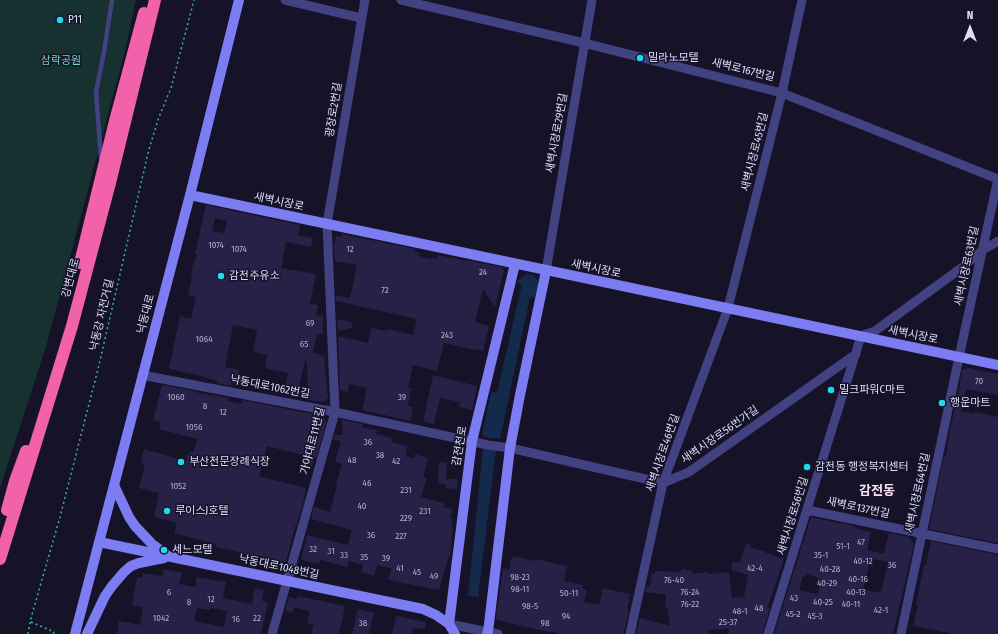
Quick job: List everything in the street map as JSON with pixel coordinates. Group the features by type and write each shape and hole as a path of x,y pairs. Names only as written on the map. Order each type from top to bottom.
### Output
{"highway":[{"name":"강변대로","path":"0,531 15,480 43,400 70,308 147,0"},
{"name":"강변대로","path":"0,559 72,326 110,183 155,0"}],"street":[{"name":"낙동대로","path":"75,634 190,195 239,0"},
{"path":"284,0 361,18"},
{"name":"광장로2번길","path":"327,224 365,0"},
{"name":"새벽로167번길","path":"401,0 584,43 782,93 998,179"},
{"name":"새벽시장로29번길","path":"546,271 592,0"},
{"name":"새벽시장로45번길","path":"728,308 782,93 802,0"},
{"name":"새벽시장로63번길","path":"959,357 998,179"},
{"name":"새벽시장로","path":"190,195 998,365"},
{"name":"가야대로11번길","path":"272,634 335,412 327,224"},
{"path":"861,336 874,331 886,323 964,266 983,250 998,241"},
{"name":"감전천로","path":"449,624 472,441 515,264"},
{"path":"487,633 510,448 546,271"},
{"name":"새벽시장로46번길","path":"630,634 663,483 728,308"},
{"name":"새벽시장로56번길","path":"768,634 861,336"},
{"name":"새벽시장로56번가길","path":"663,483 689,472 856,354"},
{"name":"새벽시장로64번길","path":"901,634 959,357"},
{"name":"낙동대로1062번길","path":"142,375 335,412 488,445 510,448"},
{"path":"510,448 663,483"},
{"path":"114,485 129,517 135,526 152,544 170,557"},
{"name":"새벽로137번길","path":"807,510 998,549"},
{"name":"낙동대로1048번길","path":"99,542 423,608 449,624"},
{"path":"87,634 105,596 124,572 131,566 139,563 170,557"},
{"path":"95,619 97,634"},
{"path":"449,624 487,633 498,634"},
{"path":"449,624 455,634"}],"lane":[{"path":"103,172 96,92 112,0"}],"path":[{"name":"낙동강 자전거길","path":"28,634 98,369 149,149 159,117 171,88 194,0"},
{"path":"31,622 54,632 53,634"}],"green space":[{"name":"삼락공원","path":"0,0 136,0 125,51 46,347 0,488"}],"water":[{"path":"527,274 534,275 540,285 537,298 530,297 500,439 486,437 483,436 483,430 491,392 497,393 522,284 516,282"},
{"path":"483,448 496,450 478,597 468,596"}],"building":[{"path":"206,205 300,225 298,235 313,238 311,247 286,242 281,268 316,274 310,304 318,305 316,315 323,316 323,334 317,334 313,353 324,356 328,398 323,402 309,400 306,356 297,396 286,394 287,391 285,390 288,373 265,368 267,355 253,352 257,330 233,325 225,367 239,370 236,384 231,383 231,386 217,383 217,381 206,377 169,369 180,316 191,319 196,297 188,295 192,278 191,274 193,264 198,255 195,254","holes":["215,218 227,221 224,233 212,231"]},
{"path":"342,234 415,249 414,252 420,253 419,256 431,259 437,259 438,255 502,267 504,271 495,307 483,289 475,322 489,326 483,351 444,343 437,371 413,365 408,388 411,388 408,406 413,407 411,421 362,410 367,388 349,384 348,392 340,390 338,336 368,343 371,328 387,331 388,329 413,335 417,319 336,301 336,295 350,298 357,265 335,261 334,245 336,236 341,237"},
{"path":"337,319 352,322 352,328 338,331"},
{"path":"968,368 998,374 998,395 966,389 961,411 998,417 998,543 929,529 944,456 946,457 949,434 962,370"},
{"path":"433,375 477,386 472,410 459,407 460,402 440,398 434,424 423,422"},
{"path":"162,385 228,398 227,401 241,404 242,400 323,416 326,423 316,459 314,458 312,466 304,463 306,456 267,446 259,476 306,488 303,504 295,526 286,562 282,563 272,559 215,547 216,544 174,533 177,523 154,517 159,493 139,488 145,464 141,463 144,449 186,461 190,452 194,451 197,439 159,429 161,422 153,420"},
{"path":"342,420 363,424 362,427 377,430 376,434 392,438 391,442 407,446 406,457 414,458 415,454 428,458 423,477 427,478 421,497 444,503 443,507 452,509 450,517 452,518 452,534 450,557 449,556 439,590 388,580 392,569 377,565 374,576 361,572 363,565 349,561 347,567 320,560 319,564 301,560 307,535 348,545 352,530 311,519 314,507 330,512 342,464 335,462 341,441 333,440 335,435 343,435"},
{"path":"439,462 447,462 446,479 457,479 457,489 446,488 446,484 438,484"},
{"path":"811,517 855,526 854,528 871,532 867,550 884,554 889,533 909,537 914,544 893,634 774,634","holes":["871,558 888,562 881,593 863,589","807,574 821,579 818,594 799,590 803,577"]},
{"path":"931,541 998,555 998,634 954,634 913,626 924,565 926,565"},
{"path":"746,544 752,545 751,548 764,551 784,559 769,603 768,607 770,608 762,634 729,634 728,629 708,630 709,634 636,634 640,618 670,626 667,607 665,607 666,595 645,592 647,586 650,587 652,574 654,574 655,571 681,572 682,569 693,571 693,574 729,572 732,598 744,597 748,575 731,570 733,562 740,562"},
{"path":"513,556 535,561 536,559 567,566 564,581 583,585 583,589 587,590 584,602 599,605 603,588 630,594 627,610 629,611 623,634 561,634 497,620 496,617 503,568 509,570"},
{"path":"164,569 182,573 179,584 195,587 197,577 226,582 223,598 252,604 255,588 264,590 262,601 268,602 261,634 117,634 119,621 140,625 143,607 132,605 137,577 142,578 143,573 162,576","holes":["197,608 210,610 211,608 227,611 224,627 194,621"]},
{"path":"298,596 345,606 339,634 311,634 314,625 307,623 310,611 294,607 292,613 285,611 289,597 297,599"},
{"path":"358,609 374,613 369,634 352,634"},
{"path":"396,616 426,622 425,629 413,628 412,634 392,634"}],"place":[{"name":"P11","path":"60,20"},
{"name":"밀라노모텔","path":"640,58"},
{"name":"감전주유소","path":"221,276"},
{"name":"밀크파워C마트","path":"831,390"},
{"name":"행운마트","path":"942,403"},
{"name":"부산전문장례식장","path":"181,462"},
{"name":"감전동 행정복지센터","path":"807,467"},
{"name":"루이스J호텔","path":"167,511"},
{"name":"세느모텔","path":"164,550"}],"district":[{"name":"감전동","path":"877,491"}]}
